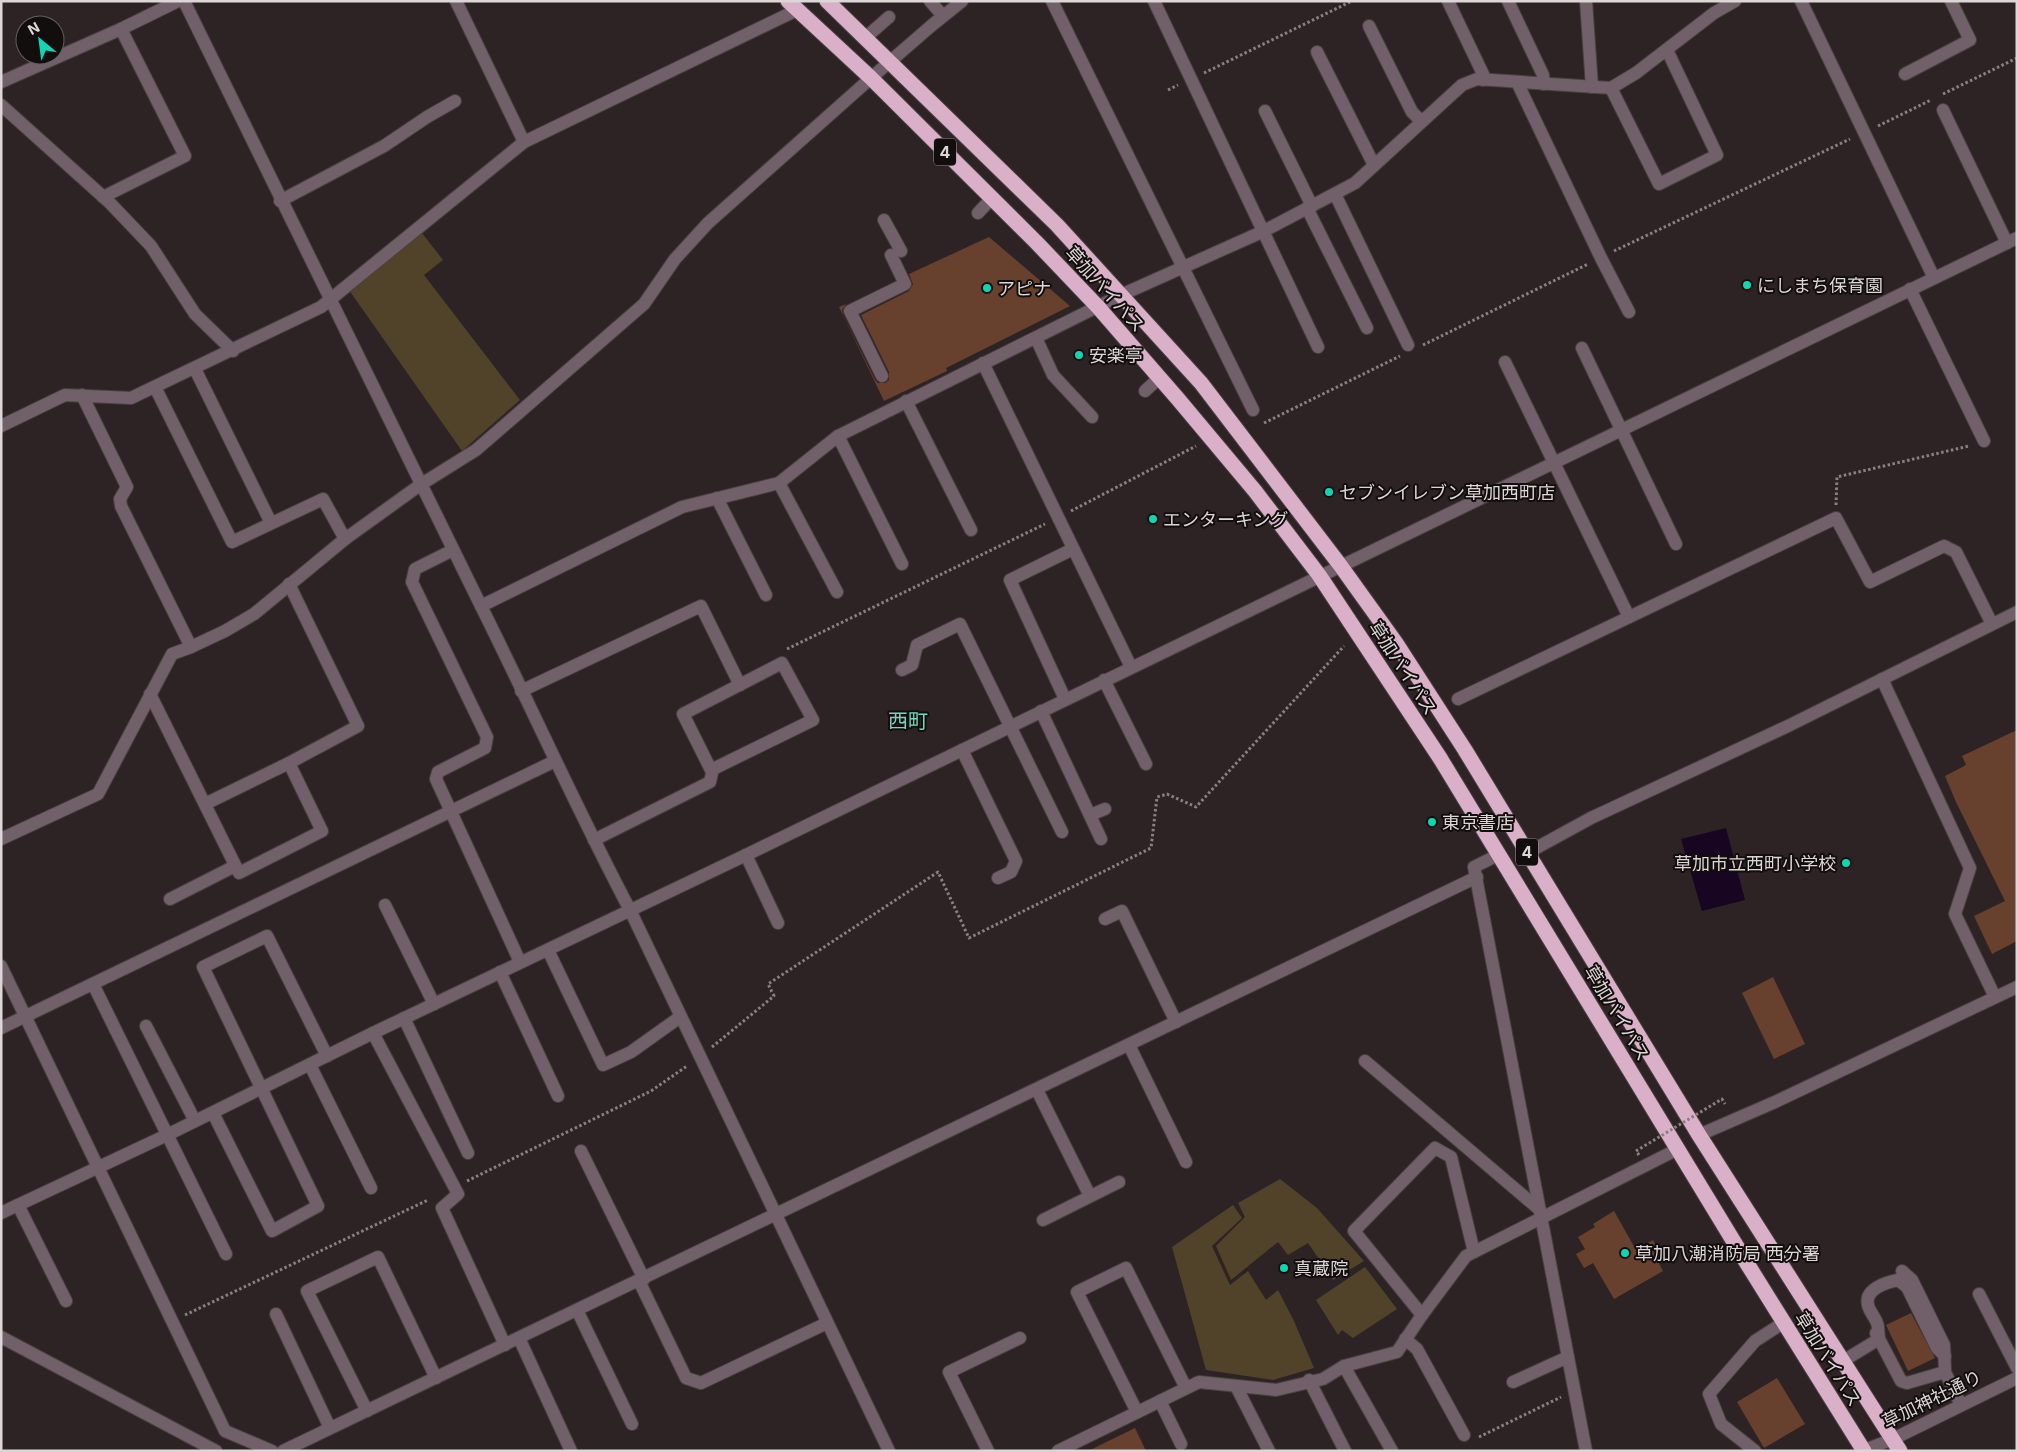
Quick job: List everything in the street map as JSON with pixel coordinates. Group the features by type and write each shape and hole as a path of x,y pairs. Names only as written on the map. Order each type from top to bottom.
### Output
{"highway":[{"name":"草加バイパス","path":"827,1 1058,225 1201,383 1340,565 1396,643 1465,750 1699,1135 1896,1445"},
{"name":"草加バイパス","path":"793,6 871,78 1036,242 1098,307 1160,377 1255,491 1319,575 1440,758 1783,1323 1863,1451"}],"street":[{"path":"1,82 121,29 178,1"},
{"path":"184,1 280,201 630,910 889,1451"},
{"path":"456,1 524,142"},
{"path":"930,1 943,16"},
{"path":"1,839 98,794 172,654 225,631 254,614 345,539 420,485 476,450 644,304 675,258 708,224 871,78 962,1"},
{"path":"1052,1 1253,410"},
{"path":"1154,1 1318,346"},
{"path":"1448,1 1483,74 1483,80"},
{"path":"1508,1 1544,75 1544,84"},
{"path":"1586,1 1592,87"},
{"path":"481,606 682,507 779,483 838,436 1121,295 1264,231 1335,194 1355,183 1462,85 1477,79 1611,88 1636,73 1714,13 1735,1"},
{"path":"1801,1 1934,278"},
{"path":"1905,74 1970,40 1951,1"},
{"path":"1,426 65,395 131,398 233,351 321,307 524,142 793,6"},
{"path":"865,38 889,17"},
{"path":"1369,26 1412,112 1421,121"},
{"path":"103,197 185,156 121,29"},
{"path":"1611,88 1659,184 1717,155 1666,50"},
{"path":"1317,52 1374,164"},
{"path":"1517,82 1600,258 1629,312"},
{"path":"280,201 384,146 427,117 455,102"},
{"path":"1,105 103,197 151,246 195,314 233,351"},
{"path":"1,1213 213,1113 373,1033 746,855 2012,240 1943,110"},
{"path":"1265,111 1367,328"},
{"path":"1335,194 1406,350"},
{"path":"978,213 992,198"},
{"path":"882,376 850,311 905,284 884,220"},
{"path":"1910,289 1984,441"},
{"path":"1036,338 1053,375 1092,417"},
{"path":"1582,348 1676,544"},
{"path":"1505,362 1629,617"},
{"path":"983,363 1131,667"},
{"path":"195,369 271,523"},
{"path":"1145,391 1160,377"},
{"path":"155,387 232,542 323,499 345,539"},
{"path":"82,396 127,487 120,499 120,506 191,647"},
{"path":"906,401 971,530"},
{"path":"838,436 902,564"},
{"path":"779,483 837,592"},
{"path":"717,498 766,595"},
{"path":"1458,699 1836,518 1870,582 1944,546 1956,552 1992,624"},
{"path":"453,550 415,569 412,582 487,737 485,748 438,772 436,780 520,962"},
{"path":"1065,699 1010,580 1073,550"},
{"path":"205,804 289,763 358,726 289,584"},
{"path":"521,691 700,606 740,685"},
{"path":"1527,853 1591,818 1788,726 2017,612"},
{"path":"902,670 912,665 917,645 960,624 1062,832"},
{"path":"594,840 710,782 711,770 683,714 782,663 812,720 711,770"},
{"path":"1882,679 1970,868 1955,914 1995,997"},
{"path":"1104,680 1146,764"},
{"path":"150,694 239,873 322,831 289,763"},
{"path":"1041,711 1102,839"},
{"path":"962,750 1016,861 1011,872 998,878"},
{"path":"1,1028 555,761"},
{"path":"1090,815 1105,809"},
{"path":"746,855 778,923"},
{"path":"1498,855 1474,867 1586,1451"},
{"path":"170,899 236,866"},
{"path":"283,1451 1477,877"},
{"path":"384,905 434,1004"},
{"path":"1105,920 1122,912 1176,1022"},
{"path":"213,1113 272,1231 318,1206 203,968 267,936 327,1056"},
{"path":"548,950 603,1065 631,1052 680,1017"},
{"path":"1,966 225,1431 272,1451"},
{"path":"500,972 558,1096"},
{"path":"93,984 226,1254"},
{"path":"1699,1135 1775,1102 2017,987"},
{"path":"404,1018 468,1153"},
{"path":"146,1026 195,1121"},
{"path":"373,1033 458,1194 442,1208 505,1345"},
{"path":"1129,1045 1186,1162"},
{"path":"1365,1061 1540,1215"},
{"path":"310,1064 371,1188"},
{"path":"1037,1090 1090,1196"},
{"path":"1422,1315 1354,1231 1435,1148 1451,1157 1474,1252"},
{"path":"1058,1451 1199,1382 1276,1390 1309,1380 1323,1378 1344,1366 1397,1352 1466,1256 1540,1215 1678,1149"},
{"path":"581,1151 686,1378 700,1383 827,1323"},
{"path":"1043,1220 1119,1182"},
{"path":"18,1205 66,1301"},
{"path":"367,1411 308,1291 378,1258 436,1378"},
{"path":"1137,1412 1077,1292 1126,1268 1186,1388"},
{"path":"1902,1271 1912,1280 1944,1345 1945,1372 1961,1405"},
{"path":"1879,1339 1878,1324 1867,1304 1869,1295 1878,1286 1898,1280 1906,1287 1936,1348 1944,1356"},
{"path":"1979,1294 2017,1368"},
{"path":"577,1310 632,1424"},
{"path":"276,1314 330,1428"},
{"path":"1755,1451 1721,1424 1709,1394 1754,1341 1783,1323"},
{"path":"1872,1325 1900,1381 1907,1383 1945,1372"},
{"path":"1,1337 216,1451"},
{"path":"519,1338 571,1451"},
{"path":"988,1451 949,1372 1020,1338"},
{"path":"1405,1339 1417,1348 1470,1437"},
{"path":"1843,1361 1879,1339"},
{"path":"1513,1382 1568,1357"},
{"path":"1344,1366 1392,1451"},
{"name":"草加神社通り","path":"1863,1451 1896,1445 1961,1405 2017,1378"},
{"path":"1309,1380 1345,1451"},
{"path":"1236,1386 1269,1451"},
{"path":"1160,1401 1181,1444"}],"path":[{"path":"1168,90 1352,1"},
{"path":"1421,346 2017,58"},
{"path":"1253,410 1260,424 1406,350"},
{"path":"1836,518 1837,477 1947,452 1984,441"},
{"path":"780,652 1058,518 1199,445"},
{"path":"173,1321 651,1091 700,1057 774,996 768,984 938,872 969,938 1151,848 1157,797 1167,794 1196,807 1344,646"},
{"path":"1639,1155 1636,1151 1722,1099 1725,1104"},
{"path":"1470,1437 1574,1391"}],"shaded area":[{"path":"422,233 443,260 424,275 520,400 462,451 349,290"},
{"path":"1726,828 1745,900 1702,911 1681,839"},
{"path":"1280,1179 1317,1208 1364,1261 1333,1280 1308,1243 1288,1255 1278,1242 1231,1280 1216,1246 1245,1217 1238,1203"},
{"path":"1233,1205 1242,1218 1212,1246 1230,1285 1248,1271 1266,1300 1278,1290 1294,1321 1314,1368 1273,1380 1206,1370 1172,1247"},
{"path":"1365,1267 1397,1309 1353,1338 1342,1330 1338,1335 1316,1300"}],"building":[{"name":"アピナ","path":"989,237 1070,306 946,368 947,371 884,401 839,307 846,304 842,310 843,315 875,380 878,383 885,383 889,380 889,372 861,315 909,291 913,284 909,274"},
{"path":"2017,730 2017,941 1992,954 1974,916 2005,901 1945,776 1966,765 1962,756"},
{"path":"1773,977 1805,1044 1774,1059 1742,993"},
{"path":"1614,1211 1636,1250 1653,1240 1661,1255 1656,1258 1663,1271 1614,1299 1593,1263 1584,1268 1576,1254 1585,1249 1578,1237 1595,1227 1593,1224"},
{"path":"1911,1313 1935,1358 1908,1371 1886,1325"},
{"path":"1777,1378 1805,1424 1764,1448 1737,1402"},
{"path":"1135,1428 1146,1451 1088,1451"}],"place":[{"name":"にしまち保育園","path":"1747,285"},
{"name":"アピナ","path":"987,288"},
{"name":"安楽亭","path":"1079,355"},
{"name":"セブンイレブン草加西町店","path":"1329,492"},
{"name":"エンターキング","path":"1153,519"},
{"name":"東京書店","path":"1432,822"},
{"name":"草加市立西町小学校","path":"1846,863"},
{"name":"草加八潮消防局 西分署","path":"1625,1253"},
{"name":"真蔵院","path":"1284,1268"}],"district":[{"name":"西町","path":"908,721"}]}
